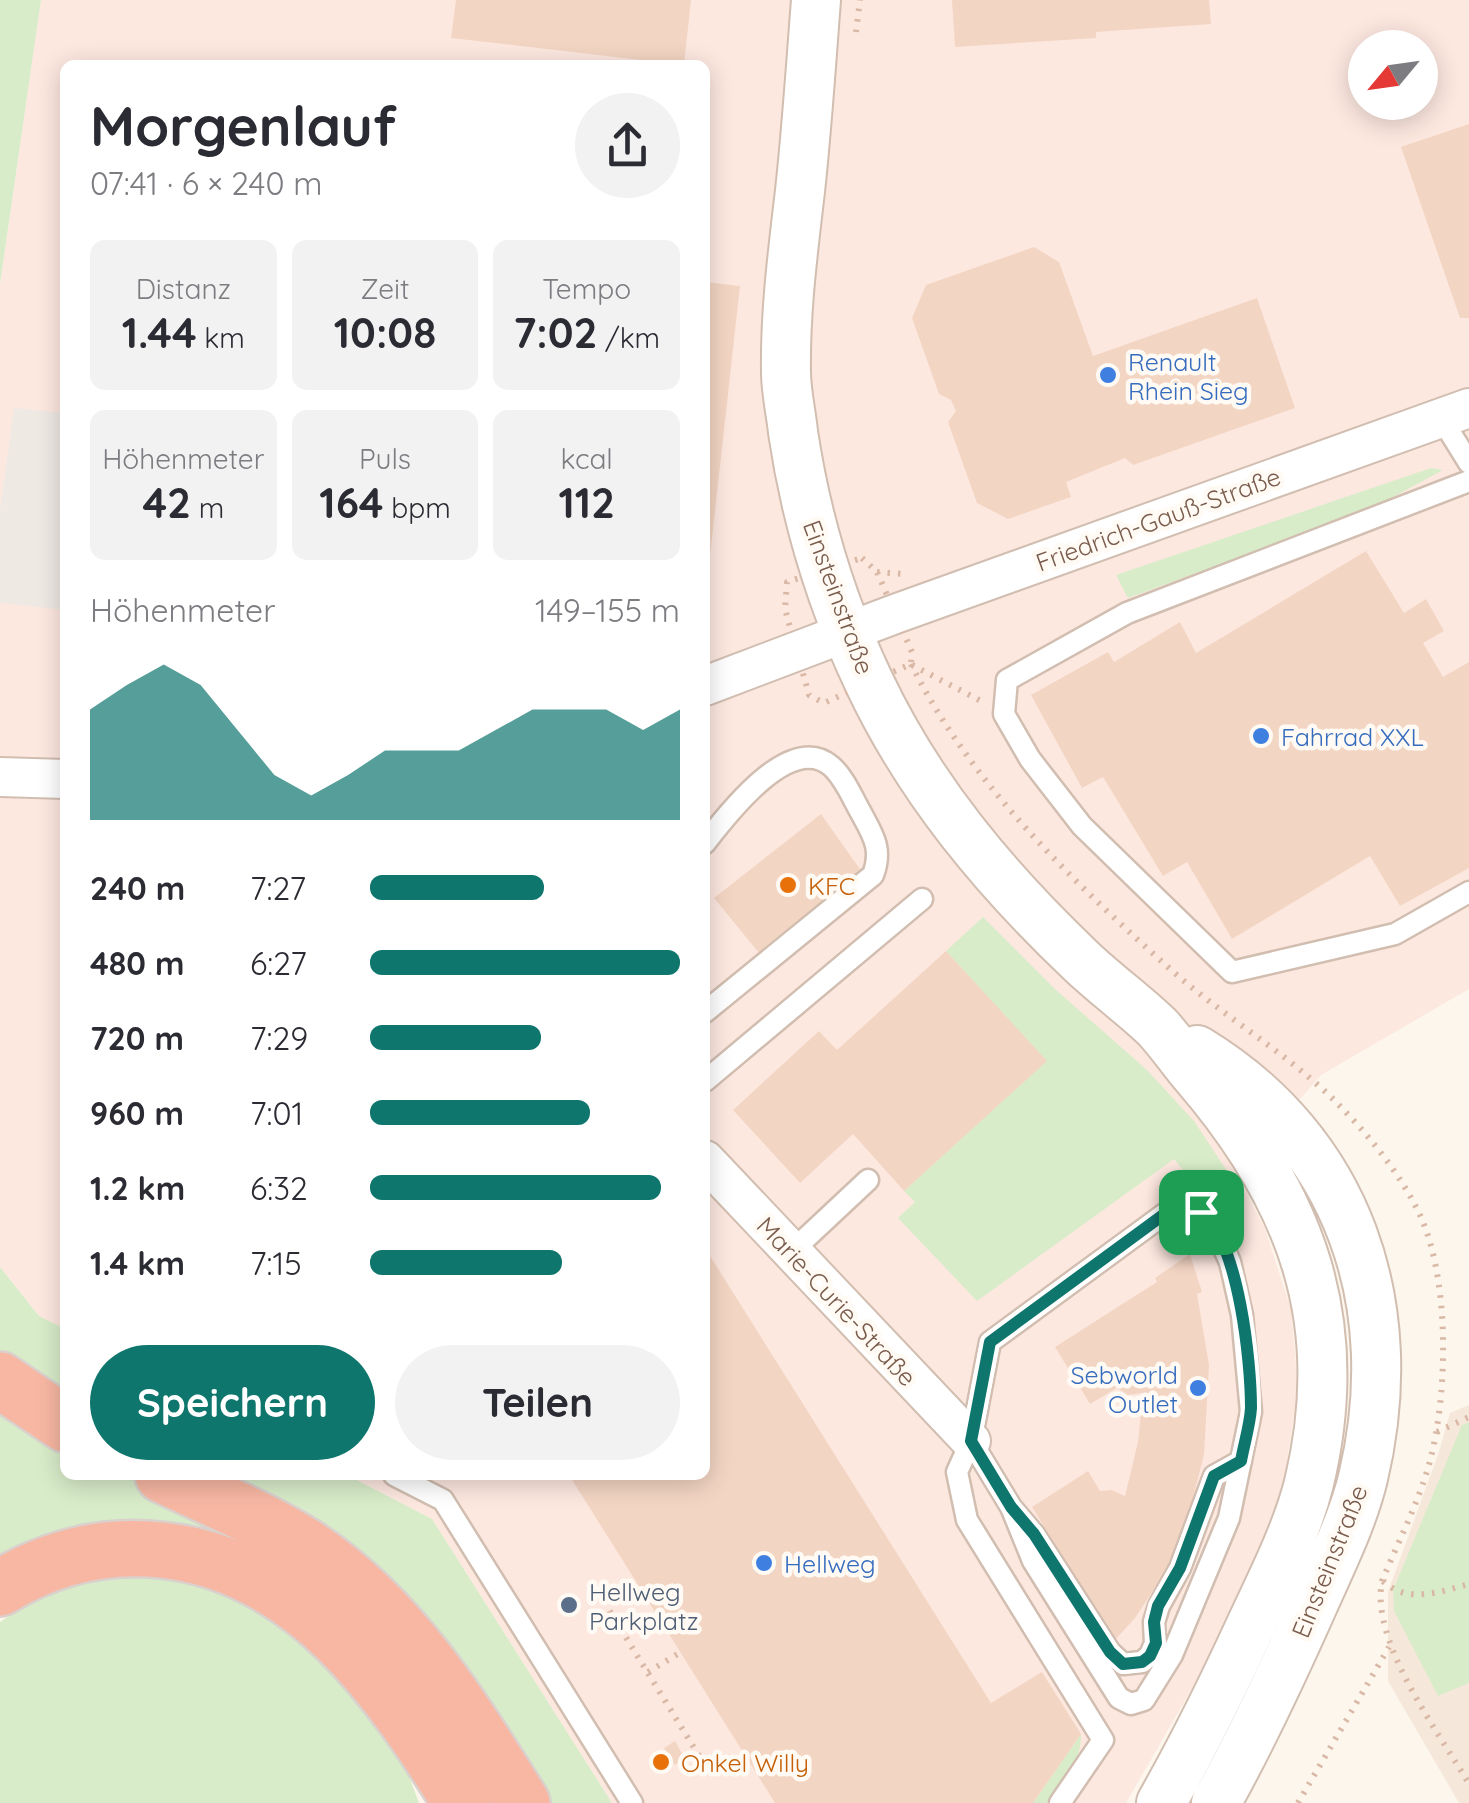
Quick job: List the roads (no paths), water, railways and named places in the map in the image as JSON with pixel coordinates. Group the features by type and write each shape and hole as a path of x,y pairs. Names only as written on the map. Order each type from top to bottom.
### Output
{"highway":[{"path":"0,1380 60,1421"},
{"path":"173,1480 305,1545 373,1599 423,1655 522,1803"},
{"path":"0,1588 26,1572 78,1552 134,1548 184,1553 242,1570 285,1594 355,1657 404,1716 461,1803"}],"street":[{"name":"Einsteinstraße","path":"816,0 787,308 786,378 815,542 847,632 895,734 961,833 1037,918 1158,1029 1245,1136 1288,1213 1308,1264 1320,1322 1324,1379 1308,1487 1226,1681 1161,1803"},
{"name":"Friedrich-Gauß-Straße","path":"847,632 1455,413"},
{"path":"710,684 847,632"},
{"path":"0,776 60,779"},
{"name":"Einsteinstraße","path":"1158,1029 1240,1078 1300,1136 1320,1164 1355,1240 1373,1318 1372,1431 1362,1482 1295,1647 1216,1803"},
{"name":"Marie-Curie-Straße","path":"710,1165 964,1457"}],"lane":[{"path":"1455,413 1469,463"},
{"path":"1469,481 1126,613 1007,680 1004,714 1030,759 1082,826 1232,972 1395,934 1469,892"},
{"path":"710,836 736,804 773,772 786,762 805,758 830,765 877,842 880,858 873,875 710,1008"},
{"path":"710,1077 922,899"},
{"path":"790,1253 868,1180"},
{"path":"1011,1507 1033,1561 1119,1698 1131,1704 1144,1700 1172,1655 1229,1518 1251,1412 1242,1315 1230,1262 1213,1225 1201,1212 1174,1207 990,1342 964,1457 967,1520 1103,1740 1060,1803"},
{"path":"964,1457 1034,1534 1110,1652 1123,1664 1150,1656 1156,1643 1154,1622 1158,1606 1180,1568 1214,1476 1241,1461"},
{"path":"404,1480 443,1500 632,1803"}],"place":[{"name":"Renault Rhein Sieg","path":"1108,375"},
{"name":"Fahrrad XXL","path":"1261,736"},
{"name":"KFC","path":"788,885"},
{"name":"Sebworld Outlet","path":"1198,1388"},
{"name":"Hellweg","path":"764,1563"},
{"name":"Hellweg Parkplatz","path":"569,1605"},
{"name":"Onkel Willy","path":"661,1762"}]}
